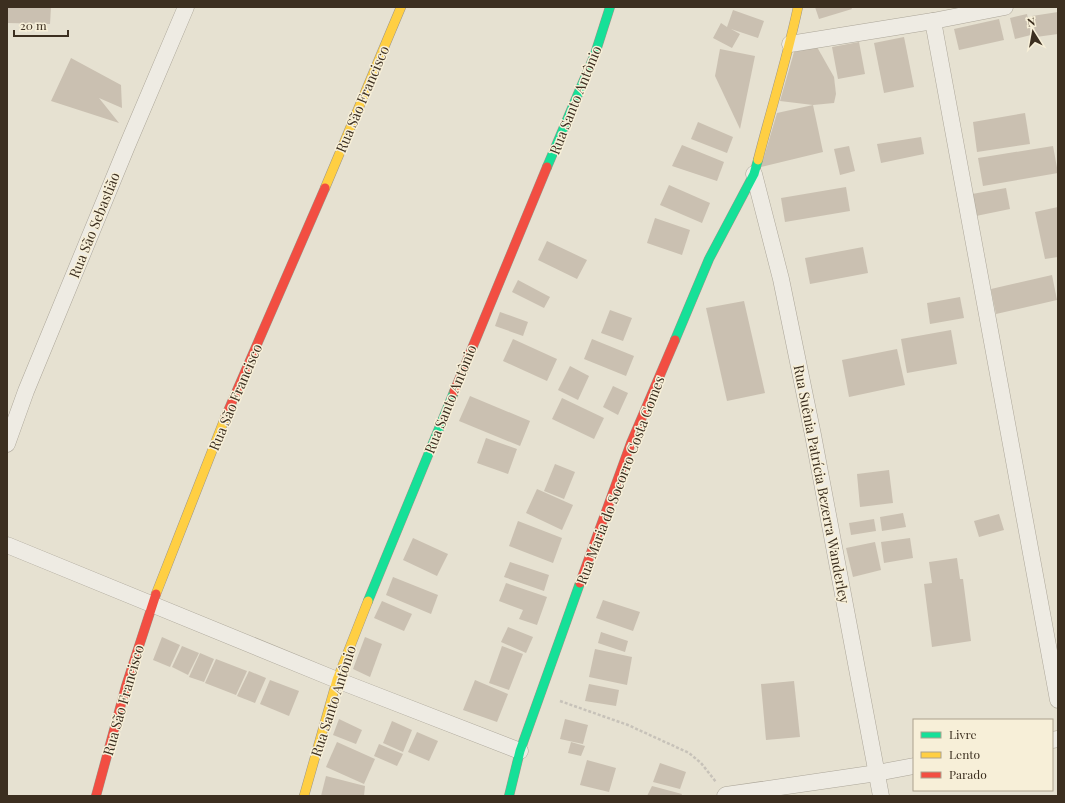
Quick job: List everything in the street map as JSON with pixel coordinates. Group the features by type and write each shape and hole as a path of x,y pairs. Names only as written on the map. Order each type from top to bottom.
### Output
{"street":[{"name":"Rua São Sebastião","path":"7,444 26,391 126,146 186,7"},
{"name":"Rua São Francisco","path":"96,796 126,686 152,605 226,416 329,179 401,7"},
{"name":"Rua Santo Antônio","path":"304,796 337,680 367,602 498,283 596,54 610,7"},
{"name":"Rua Maria do Socorro Costa Gomes","path":"509,796 520,751 631,443 710,259 754,174 769,115 790,44 798,7"},
{"path":"790,44 933,21 1005,7"},
{"path":"933,21 1058,700"},
{"name":"Rua Suênia Patrícia Bezerra Wanderley","path":"754,174 781,279 813,435 881,796"},
{"path":"7,545 337,680 520,751"},
{"path":"726,795 877,773 913,766"}],"path":[{"path":"540,694 628,725 689,753 701,763 726,795"}],"building":[{"path":"7,7 51,7 50,24 7,23"},
{"path":"815,7 851,7 852,9 819,19"},
{"path":"733,10 764,21 758,38 731,29 740,34 732,48 713,38 721,23 727,27"},
{"path":"1058,12 1058,34 1036,37 1032,16"},
{"path":"1027,14 1031,35 1015,39 1010,18"},
{"path":"999,19 1004,40 959,50 954,29"},
{"path":"904,37 914,87 884,93 874,43"},
{"path":"859,42 865,74 838,79 832,47"},
{"path":"817,47 834,77 836,94 834,103 813,105 780,101 794,52"},
{"path":"720,49 755,56 740,129 715,76"},
{"path":"71,58 121,85 122,108 99,98 119,123 51,101"},
{"path":"813,105 823,152 761,167 777,113"},
{"path":"1025,113 1030,144 977,152 973,122"},
{"path":"698,122 733,137 727,153 691,139"},
{"path":"921,137 924,154 881,163 877,144"},
{"path":"682,145 724,162 717,181 672,166"},
{"path":"849,146 855,171 840,175 834,149"},
{"path":"1053,146 1058,173 983,186 978,158"},
{"path":"669,185 710,203 702,223 660,205"},
{"path":"846,187 850,211 785,222 781,198"},
{"path":"1006,188 1010,209 976,216 972,194"},
{"path":"1058,207 1058,257 1045,259 1035,212"},
{"path":"655,218 690,230 682,255 647,243"},
{"path":"547,241 587,260 577,279 538,260"},
{"path":"863,247 868,273 810,284 805,258"},
{"path":"1052,275 1057,300 996,314 991,289"},
{"path":"518,280 550,297 544,308 512,292"},
{"path":"960,297 964,318 930,324 927,303"},
{"path":"744,301 765,393 727,401 706,308"},
{"path":"610,310 632,318 623,341 601,333"},
{"path":"500,312 528,322 523,336 495,326"},
{"path":"951,330 957,364 907,373 901,339"},
{"path":"513,339 557,359 547,381 503,361"},
{"path":"592,339 634,356 626,376 584,359"},
{"path":"897,349 905,385 849,397 842,360"},
{"path":"570,366 589,376 578,400 558,390"},
{"path":"613,386 628,393 618,415 603,407"},
{"path":"470,396 530,421 520,446 459,421"},
{"path":"562,398 604,418 594,439 552,419"},
{"path":"486,438 517,449 508,474 477,463"},
{"path":"555,464 575,472 564,499 544,491"},
{"path":"889,470 893,503 860,507 857,474"},
{"path":"537,489 573,505 562,530 526,513"},
{"path":"903,513 906,527 882,531 880,517"},
{"path":"999,514 1004,530 979,537 974,521"},
{"path":"874,519 876,531 851,535 849,523"},
{"path":"518,521 562,538 553,563 509,546"},
{"path":"413,538 448,554 437,576 403,560"},
{"path":"910,538 913,558 884,563 881,542"},
{"path":"875,542 881,570 853,577 846,548"},
{"path":"957,558 960,579 963,579 971,641 932,647 924,584 932,583 929,562"},
{"path":"510,562 549,575 544,591 504,577"},
{"path":"393,577 438,595 431,614 386,595"},
{"path":"506,583 547,597 537,625 519,619 523,610 499,601"},
{"path":"603,600 640,612 633,631 596,618"},
{"path":"382,601 412,614 404,631 374,618"},
{"path":"508,627 533,637 526,653 501,642"},
{"path":"601,632 628,641 625,652 598,643"},
{"path":"162,637 180,645 170,667 153,660"},
{"path":"365,637 382,644 370,677 353,669"},
{"path":"182,646 199,653 188,675 172,667"},
{"path":"502,646 523,654 509,690 489,683"},
{"path":"595,649 632,657 627,685 589,677"},
{"path":"200,653 214,659 204,682 189,677"},
{"path":"216,659 247,671 236,695 205,683"},
{"path":"249,671 266,678 255,703 237,696"},
{"path":"270,680 299,691 289,716 260,704"},
{"path":"475,680 508,694 497,722 463,710"},
{"path":"794,681 800,737 766,740 761,684"},
{"path":"589,684 619,690 616,706 585,701"},
{"path":"339,719 362,730 356,744 333,735"},
{"path":"565,719 588,725 583,744 560,739"},
{"path":"392,721 412,730 403,752 383,743"},
{"path":"417,732 438,741 429,761 408,752"},
{"path":"337,742 375,759 364,784 326,767"},
{"path":"571,742 585,746 581,756 568,753"},
{"path":"379,744 403,754 397,766 374,756"},
{"path":"587,760 616,768 609,792 580,785"},
{"path":"660,763 686,772 680,789 653,782"},
{"path":"326,776 365,786 364,796 321,796"},
{"path":"652,786 682,794 681,796 647,796"}],"traffic: fast":[{"path":"547,167 595,54 610,7"},
{"path":"675,340 709,259 754,174 758,160"},
{"path":"368,601 454,392"},
{"path":"509,796 520,751 580,583"}],"traffic: slow":[{"path":"325,188 401,7"},
{"path":"758,160 798,7"},
{"path":"156,594 225,418"},
{"path":"304,796 337,680 368,601"}],"traffic: jam":[{"path":"454,392 547,167"},
{"path":"225,418 325,188"},
{"path":"580,583 631,443 675,340"},
{"path":"96,796 126,686 156,594"}]}
